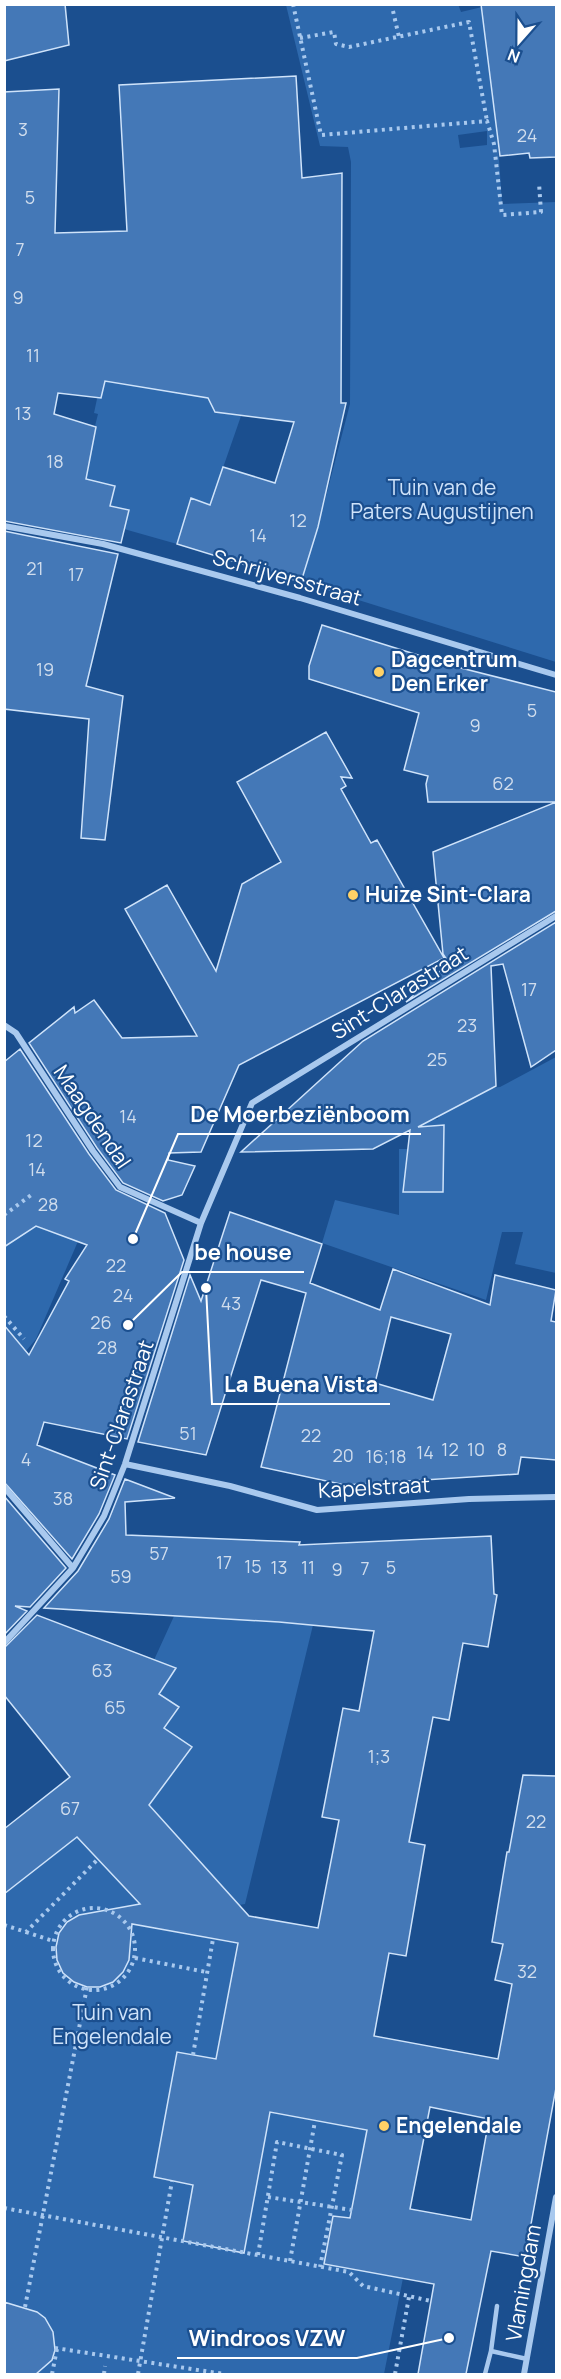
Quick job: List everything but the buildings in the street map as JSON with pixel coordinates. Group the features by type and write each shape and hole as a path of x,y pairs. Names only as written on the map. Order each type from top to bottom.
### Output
{"street":[{"name":"Schrijversstraat","path":"4,526 104,544 300,598 556,675"},
{"name":"Sint-Clarastraat","path":"4,1643 73,1568 104,1516 125,1464 201,1223 252,1103 556,916"},
{"name":"Maagdendal","path":"4,1025 16,1033 93,1151 120,1187 201,1223"},
{"name":"Kapelstraat","path":"125,1464 230,1486 317,1510 477,1498 556,1497"},
{"path":"4,1487 73,1568"},
{"name":"Vlamingdam","path":"524,2374 556,2197"}],"lane":[{"path":"485,2374 491,2351 497,2306"},
{"path":"491,2351 527,2359"}],"path":[{"path":"293,4 321,135 487,121"},
{"path":"393,11 399,37"},
{"path":"300,38 334,32 336,44 349,47 469,22 487,121 494,144 502,216 541,212 539,183"},
{"path":"4,1215 34,1193"},
{"path":"4,1316 24,1339"},
{"path":"26,1932 98,1859"},
{"path":"102,1908 102,1914"},
{"path":"102,1908 115,1913 132,1932 135,1958 129,1971 120,1981 107,1988 86,1988 67,1980 58,1968 53,1955 54,1941 58,1929 66,1918 77,1911 102,1908"},
{"path":"4,1925 54,1941"},
{"path":"193,2055 213,1939"},
{"path":"135,1958 206,1972"},
{"path":"25,2307 86,1988"},
{"path":"290,2261 315,2121"},
{"path":"258,2255 277,2142 342,2155 320,2267"},
{"path":"138,2374 172,2181"},
{"path":"268,2197 352,2210"},
{"path":"4,2208 349,2271 363,2286 431,2301"},
{"path":"395,2374 409,2296"},
{"path":"52,2374 56,2348 224,2374"},
{"path":"104,2374 105,2366"}],"green space":[{"name":"Tuin van de Paters Augustijnen","path":"458,4 461,12 482,7 497,129 502,204 556,202 556,662 301,582 350,404 351,162 348,147 320,146 286,5","holes":["487,131 487,145 460,148 458,135"]},
{"path":"193,369 215,412 241,416 210,505 191,498 177,544 124,529 129,511 110,506 115,486 82,478 98,414 94,413 101,380"},
{"path":"556,1057 556,1273 515,1264 523,1232 502,1232 486,1300 322,1243 335,1200 399,1215 399,1149 425,1149 422,1120 438,1119 442,1101 472,1090 500,1087"},
{"path":"91,1211 36,1339 26,1351 5,1325 4,1245 15,1240 31,1224"},
{"path":"175,1614 313,1625 245,1904 239,1905 136,1790 164,1728 179,1707 159,1694 176,1668 154,1660"},
{"name":"Tuin van Engelendale","path":"77,1837 164,1930 237,1943 183,2241 244,2252 270,2112 367,2130 350,2218 333,2216 324,2264 403,2278 384,2374 5,2374 5,1894"}],"place":[{"name":"Dagcentrum Den Erker","path":"379,672"},
{"name":"Huize Sint-Clara","path":"353,895"},
{"name":"De Moerbeziënboom","path":"133,1239"},
{"name":"La Buena Vista","path":"206,1288"},
{"name":"be house","path":"128,1325"},
{"name":"Engelendale","path":"384,2126"},
{"name":"Windroos VZW","path":"449,2338"}]}
